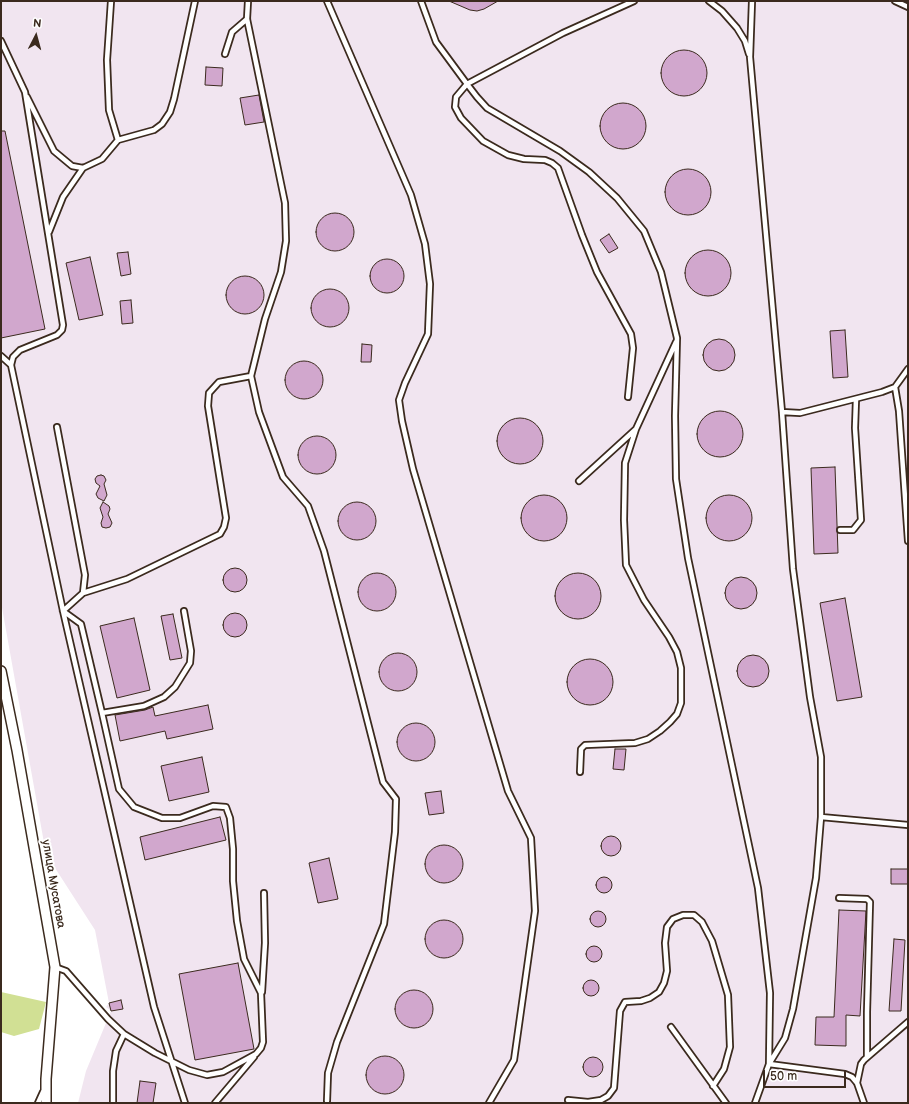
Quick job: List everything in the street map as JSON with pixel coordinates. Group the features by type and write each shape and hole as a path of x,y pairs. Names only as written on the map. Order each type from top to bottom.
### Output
{"street":[{"name":"улица Мусатова","path":"1,671 17,750 55,967 46,1079 46,1103"}],"lane":[{"path":"111,1 107,60 109,110 118,140"},
{"path":"48,233 63,197 83,168 102,159 118,140 154,130 162,124 170,112 195,1"},
{"path":"248,1 248,19 285,203 286,241 281,272 265,319 251,376 259,412 283,477 308,506 324,550 383,782 396,799 395,832 384,924 336,1042 328,1073 327,1102"},
{"path":"327,1 412,195 426,244 430,284 428,334 405,383 399,400 402,421 413,469 508,791 530,838 535,912 514,1060 489,1103"},
{"path":"421,1 436,42 477,97 487,108 560,151 589,172 617,198 644,232 661,272 677,338 675,416 676,479 688,558 758,888 770,993 769,1064"},
{"path":"628,397 633,348 631,334 597,272 558,168 545,160 524,159 508,155 483,141 461,118 455,107 456,97 467,84 563,33 634,1"},
{"path":"709,1 722,11 737,28 745,41 750,57"},
{"path":"752,1 750,57 782,412 793,569 810,697 821,757 821,817 816,878 793,1009 785,1038 769,1064 755,1103"},
{"path":"896,1 908,7"},
{"path":"225,54 232,32 248,19"},
{"path":"1,41 24,92 54,151 72,166 83,168"},
{"path":"24,92 63,325 62,330 57,335 20,350 13,357 11,366 63,612 154,1007 185,1103"},
{"path":"580,772 581,749 585,746 634,743 648,739 670,722 677,714 681,703 681,668 677,652 669,637 644,600 626,565 624,520 625,463 636,429 677,338"},
{"path":"1,356 11,366"},
{"path":"782,412 800,413 882,392 894,387 908,369"},
{"path":"63,612 83,593 127,579 220,534 226,518 208,406 209,393 218,382 251,376"},
{"path":"894,387 899,411 908,541"},
{"path":"840,530 853,530 861,520 856,399"},
{"path":"57,427 85,575 83,593"},
{"path":"580,481 636,429"},
{"path":"102,713 144,706 164,697 175,687 190,663 191,651 184,611"},
{"path":"63,612 81,624 120,790 134,807 162,818 180,818 213,806 226,807 230,818 233,881 237,922 244,958 261,993"},
{"path":"821,817 908,825"},
{"path":"215,1103 261,1048 263,1042 261,993 265,943 264,893"},
{"path":"839,898 867,899 870,902 866,1012 867,1057"},
{"path":"568,1100 588,1102 600,1100 608,1096 614,1088 620,1011 625,1002 641,1001 650,998 658,992 664,983 667,971 665,943 667,927 673,920 683,915 694,914 702,922 712,941 728,995 730,1047 724,1069 713,1086"},
{"path":"55,967 66,971 108,1019 124,1034 155,1053 189,1070 207,1075 223,1072 256,1054"},
{"path":"857,1083 861,1064 867,1057 908,1022"},
{"path":"671,1027 726,1103"},
{"path":"113,1103 113,1071 116,1051 124,1034"},
{"path":"769,1064 838,1072 852,1077 857,1083 864,1103"},
{"path":"38,1103 42,1095 46,1079"}],"shaded area":[{"path":"1,1 908,1 908,1103 78,1103 86,1071 111,1011 106,1007 109,1003 95,930 46,854 1,602"}],"green space":[{"path":"1,992 46,1002 39,1029 14,1036 1,1032"}],"building":[{"path":"449,1 498,1 484,9 477,11 470,10"},
{"path":"684,50 697,54 703,60 707,73 703,86 697,92 684,96 671,92 665,86 661,73 665,60 671,54"},
{"path":"206,67 223,68 222,86 205,85"},
{"path":"259,95 264,122 245,125 240,98"},
{"path":"623,103 636,107 642,113 646,126 642,139 636,145 623,149 610,145 604,139 600,126 604,113 610,107"},
{"path":"1,131 5,131 45,329 1,338"},
{"path":"688,169 701,173 707,179 711,192 707,205 701,211 688,215 675,211 669,205 665,192 669,179 675,173"},
{"path":"335,213 345,216 351,222 354,232 351,242 345,248 335,251 325,248 319,242 316,232 319,222 325,216"},
{"path":"609,234 618,248 609,253 600,240"},
{"path":"708,250 721,254 727,260 731,273 727,286 721,292 708,296 695,292 689,286 685,273 689,260 695,254"},
{"path":"128,252 131,274 121,276 117,253"},
{"path":"90,257 103,315 79,320 66,263"},
{"path":"390,259 397,261 402,266 404,276 402,286 397,291 384,293 377,291 372,286 370,273 372,266 377,261"},
{"path":"245,276 255,279 261,285 264,295 261,305 255,311 245,314 235,311 229,305 226,295 229,285 235,279"},
{"path":"330,289 340,292 346,298 349,308 346,318 340,324 330,327 320,324 314,318 311,308 314,298 320,292"},
{"path":"131,300 133,323 122,324 120,301"},
{"path":"845,330 848,377 833,378 830,331"},
{"path":"716,339 722,339 731,343 735,355 731,367 722,371 716,371 707,367 703,358 703,352 707,343"},
{"path":"362,344 372,345 371,362 361,362"},
{"path":"304,361 314,364 320,370 323,380 320,390 314,396 304,399 294,396 288,390 285,380 288,370 294,364"},
{"path":"720,411 733,415 739,421 743,434 739,447 733,453 720,457 707,453 701,447 697,434 701,421 707,415"},
{"path":"520,418 533,422 539,428 543,441 539,454 533,460 520,464 507,460 501,454 497,441 501,428 507,422"},
{"path":"317,436 327,439 333,445 336,455 333,465 327,471 317,474 307,471 301,465 298,455 301,445 307,439"},
{"path":"835,467 838,553 814,554 811,468"},
{"path":"97,476 104,476 106,480 104,484 107,495 104,501 98,498 96,494 100,486 96,483 95,479"},
{"path":"544,495 557,499 563,505 567,518 563,531 557,537 544,541 531,537 525,531 521,518 525,505 531,499"},
{"path":"729,495 742,499 748,505 752,518 748,531 742,537 729,541 716,537 710,531 706,518 710,505 716,499"},
{"path":"103,502 109,506 110,509 108,514 112,523 110,527 106,528 102,527 101,523 103,517 100,508"},
{"path":"357,502 367,505 373,511 376,521 373,531 367,537 357,540 347,537 341,531 338,521 341,511 347,505"},
{"path":"235,568 243,572 247,580 243,588 235,592 227,588 223,580 227,572"},
{"path":"377,573 387,576 393,582 396,592 393,602 387,608 377,611 367,608 361,602 358,592 361,582 367,576"},
{"path":"578,573 591,577 597,583 601,596 597,609 591,615 578,619 565,615 559,609 555,596 559,583 565,577"},
{"path":"738,577 744,577 753,581 757,593 753,605 744,609 738,609 729,605 725,596 725,590 729,581"},
{"path":"845,598 862,697 837,701 820,603"},
{"path":"235,613 240,614 246,620 246,630 240,636 235,637 230,636 224,630 223,625 224,620 230,614"},
{"path":"173,614 182,658 170,660 161,616"},
{"path":"134,618 150,690 117,698 100,626"},
{"path":"398,653 408,656 414,662 417,672 414,682 408,688 398,691 388,688 382,682 379,672 382,662 388,656"},
{"path":"750,655 756,655 765,659 769,671 765,683 756,687 750,687 741,683 737,674 737,668 741,659"},
{"path":"590,659 603,663 609,669 613,682 609,695 603,701 590,705 577,701 571,695 567,682 571,669 577,663"},
{"path":"208,705 213,729 167,739 165,731 120,741 115,715 145,710 153,707 155,716"},
{"path":"416,723 426,726 432,732 435,742 432,752 426,758 416,761 406,758 400,752 397,742 400,732 406,726"},
{"path":"615,749 626,749 624,770 613,769"},
{"path":"202,757 209,792 169,801 161,766"},
{"path":"441,791 444,813 429,815 425,793"},
{"path":"220,817 226,840 145,860 140,837"},
{"path":"611,836 618,839 621,846 618,853 611,856 604,853 601,846 604,839"},
{"path":"444,845 454,848 460,854 463,864 460,874 454,880 444,883 434,880 428,874 425,864 428,854 434,848"},
{"path":"329,858 338,899 318,903 309,863"},
{"path":"891,869 908,869 908,884 891,884"},
{"path":"604,877 610,879 612,885 610,891 604,893 598,891 596,885 598,879"},
{"path":"839,910 866,911 860,1016 846,1015 846,1046 815,1045 816,1017 834,1017"},
{"path":"598,911 604,913 606,919 604,925 598,927 592,925 590,919 592,913"},
{"path":"444,920 454,923 460,929 463,939 460,949 454,955 444,958 434,955 428,949 425,939 428,929 434,923"},
{"path":"894,939 905,940 901,1011 889,1011"},
{"path":"594,946 600,948 602,954 600,960 594,962 588,960 586,954 588,948"},
{"path":"238,963 254,1049 195,1060 179,974"},
{"path":"591,980 597,982 599,988 597,994 591,996 585,994 583,988 585,982"},
{"path":"414,990 424,993 430,999 433,1009 430,1019 424,1025 414,1028 404,1025 398,1019 395,1009 398,999 404,993"},
{"path":"121,1000 123,1009 111,1011 109,1003"},
{"path":"385,1056 395,1059 401,1065 404,1075 401,1085 395,1091 385,1094 375,1091 369,1085 366,1075 369,1065 375,1059"},
{"path":"593,1057 600,1060 603,1067 600,1074 593,1077 586,1074 583,1067 586,1060"},
{"path":"140,1081 156,1083 153,1103 137,1103"}]}
